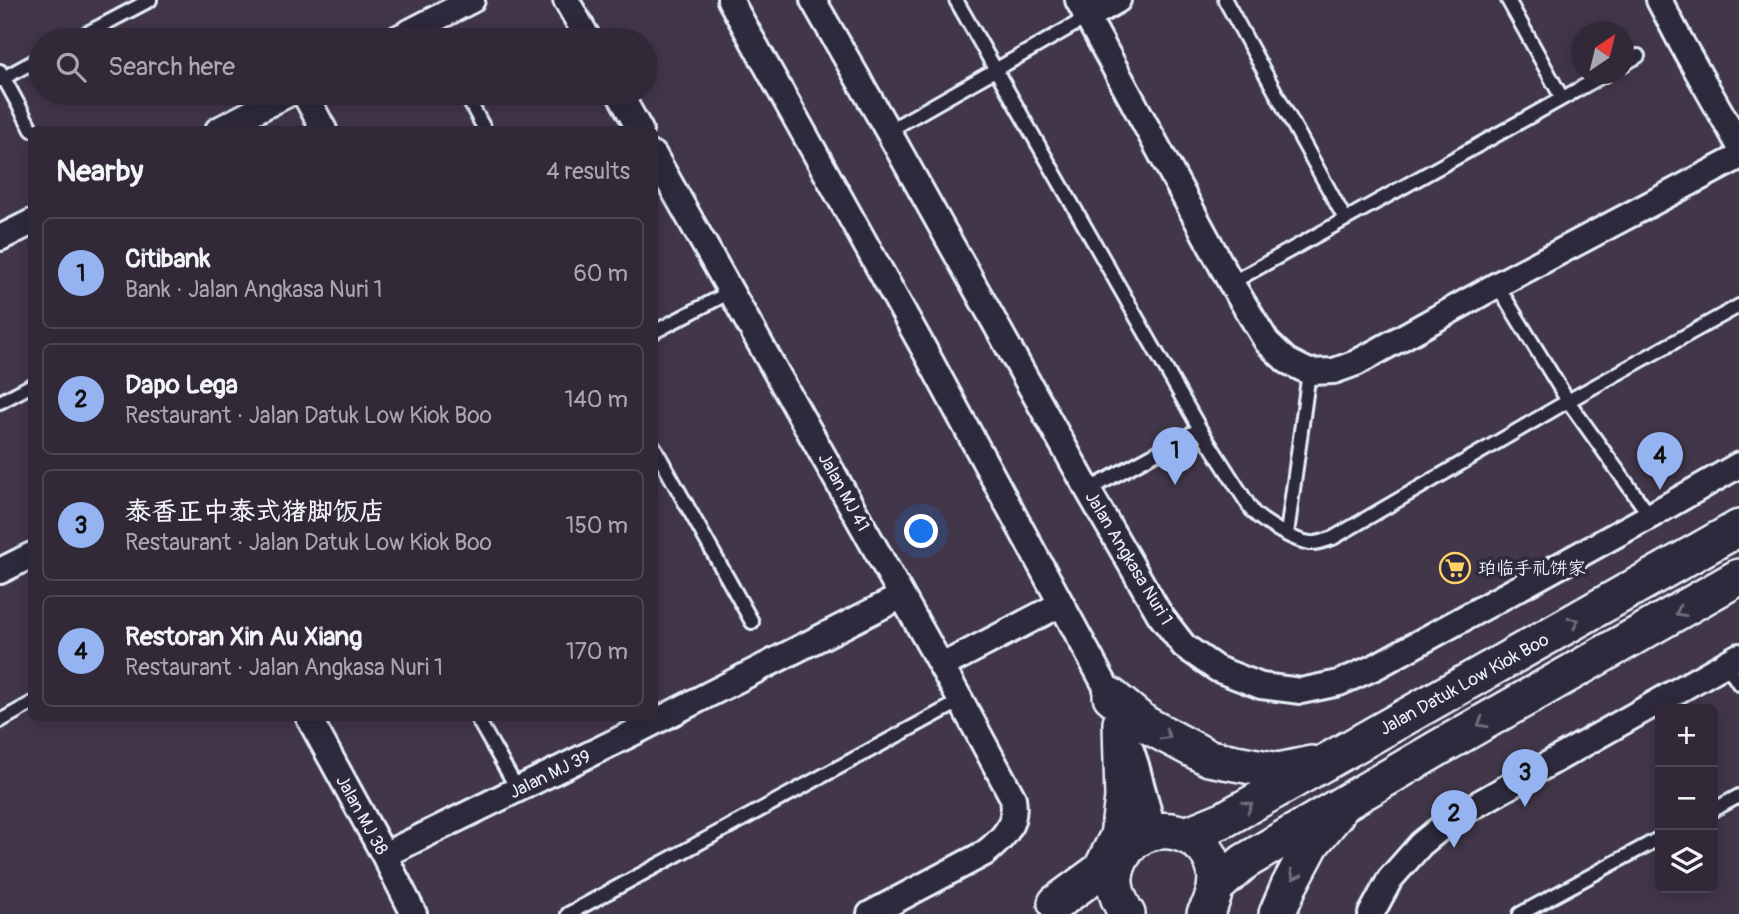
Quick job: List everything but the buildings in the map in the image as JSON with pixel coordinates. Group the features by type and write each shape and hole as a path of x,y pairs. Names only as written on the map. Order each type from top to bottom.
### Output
{"main road":[{"name":"Jalan Datuk Low Kiok Boo","path":"1121,898 1116,866 1125,850 1138,839 1225,819 1739,528"},
{"path":"1213,904 1244,862 1739,578"},
{"path":"1116,710 1209,758 1278,771 1327,760"},
{"path":"1046,908 1101,870 1118,836 1123,798 1116,710"},
{"path":"1277,914 1312,843 1347,801"},
{"path":"1170,833 1197,841 1206,851 1216,874 1213,904"},
{"path":"1046,908 1121,898"}],"street":[{"path":"438,28 472,0"},
{"path":"566,0 582,28"},
{"path":"730,0 925,351 1061,604 1116,710 1136,765 1170,833"},
{"name":"Jalan Angkasa Nuri 1","path":"813,0 1160,615 1184,646 1217,669 1261,686 1301,691 1339,683 1375,667 1739,465"},
{"path":"1118,0 1083,9 1231,283 1267,341 1287,361 1309,372 1334,371 1356,363 1739,157"},
{"path":"1659,0 1739,145"},
{"path":"226,126 267,105"},
{"path":"310,105 322,126"},
{"path":"626,105 638,126"},
{"name":"Jalan MJ 41","path":"658,162 942,666 1013,798 1013,820 1006,833 985,853 870,914"},
{"path":"0,238 28,224"},
{"path":"0,571 28,557"},
{"name":"Jalan MJ 39","path":"658,713 902,596"},
{"path":"942,666 1061,604"},
{"path":"1371,914 1390,879 1421,844 1453,818 1735,668"},
{"name":"Jalan MJ 38","path":"311,721 414,914"},
{"name":"Jalan MJ 39","path":"384,855 518,790 636,724"}],"lane":[{"path":"97,28 150,0"},
{"path":"956,0 1200,429 1253,512 1262,522 1308,543 1333,538 1568,401 1739,306"},
{"path":"1225,0 1345,219"},
{"path":"1508,0 1562,98"},
{"path":"888,131 997,69 1083,9"},
{"path":"1634,58 1638,56"},
{"path":"28,64 1,76 30,126"},
{"path":"1231,283 1588,84"},
{"path":"471,105 483,126"},
{"path":"1497,285 1568,401 1650,516"},
{"path":"658,330 732,291"},
{"path":"1287,534 1309,372"},
{"path":"0,401 28,387"},
{"path":"1088,490 1200,429"},
{"path":"658,454 752,622"},
{"path":"568,914 961,701"},
{"path":"0,721 28,705"},
{"path":"479,721 518,790"},
{"path":"1718,807 1739,796"},
{"path":"1520,914 1655,841"}],"place":[{"name":"Citibank","path":"1175,485"},
{"name":"Restoran Xin Au Xiang","path":"1660,490"},
{"name":"珀临手礼饼家","path":"1455,568"},
{"name":"泰香正中泰式猪脚饭店","path":"1525,807"},
{"name":"Dapo Lega","path":"1454,848"}]}
